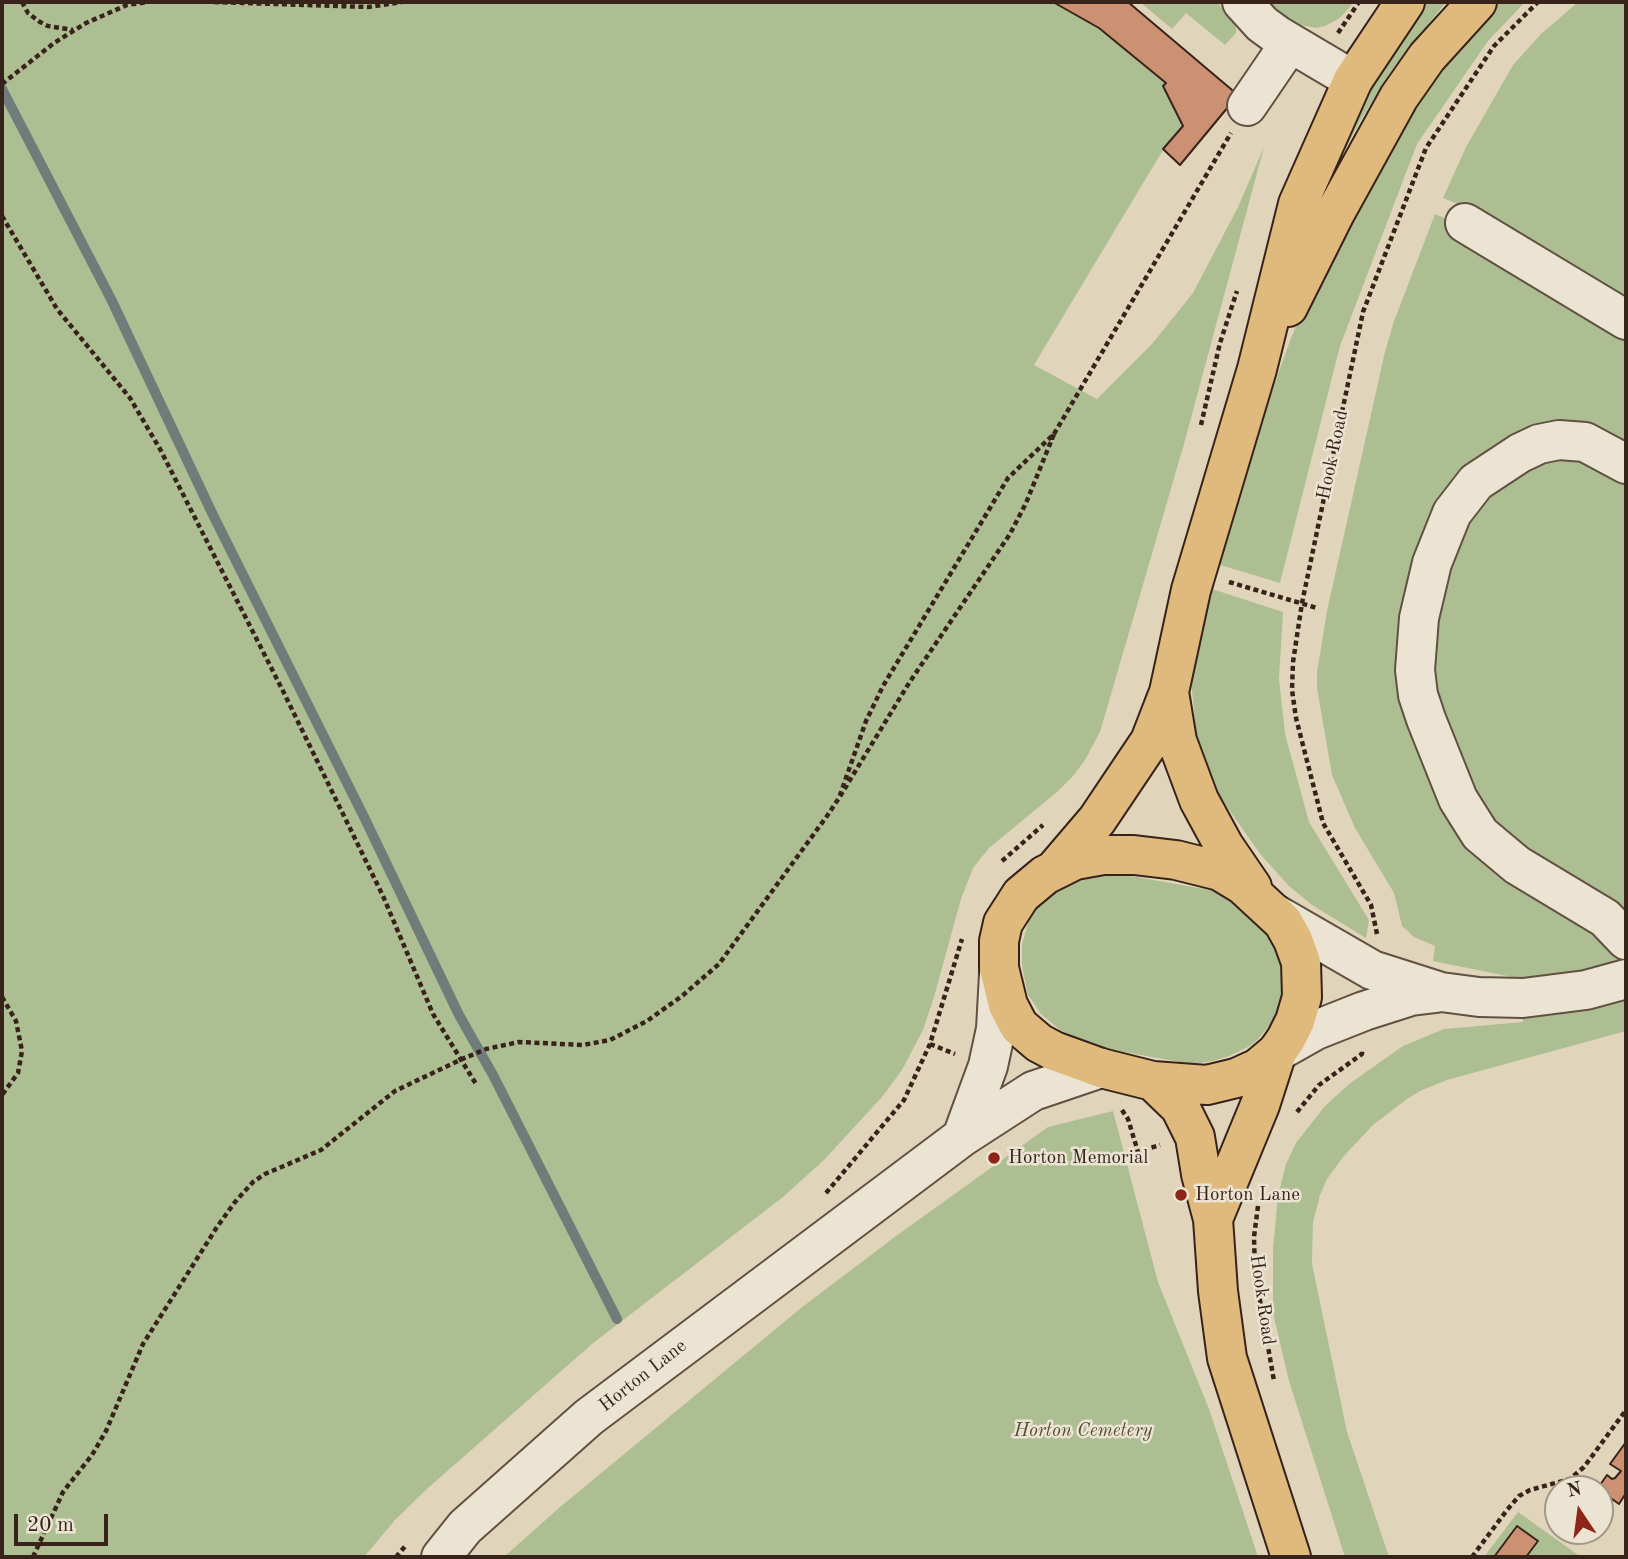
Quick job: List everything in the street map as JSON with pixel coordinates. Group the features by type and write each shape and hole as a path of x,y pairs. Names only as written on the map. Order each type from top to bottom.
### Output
{"main road":[{"path":"1169,692 1177,741 1199,800 1224,846 1293,940 1301,962 1303,982 1295,1021 1277,1052 1258,1068 1222,1082 1199,1085 1153,1081 1101,1068 1039,1043 1019,1026 1008,1005 999,968 999,941 1008,913 1021,895 1056,868 1097,820 1150,741 1169,692 1201,552 1257,369 1298,204 1353,80 1405,2"},
{"path":"1257,369 1335,213 1399,97 1427,57 1477,2"},
{"path":"1056,868 1075,860 1103,855 1134,855 1176,860 1210,867 1231,876 1268,907"},
{"name":"Hook Road","path":"1213,1219 1260,1104 1277,1052"},
{"name":"Hook Road","path":"1153,1081 1180,1107 1197,1143 1200,1174 1213,1219 1218,1292 1227,1358 1291,1557"}],"street":[{"path":"1242,2 1262,24 1353,80"},
{"path":"1247,106 1290,43"},
{"path":"1465,223 1626,320"},
{"path":"1626,464 1585,442 1559,440 1539,444 1520,453 1476,482 1452,513 1432,563 1419,618 1415,670 1426,719 1458,799 1480,834 1517,865 1591,908 1616,928 1626,940"},
{"path":"1268,907 1372,970 1441,992"},
{"path":"962,1137 991,1054 996,1029 999,968"},
{"path":"1277,1052 1316,1030 1411,996 1441,992 1523,999 1586,990 1626,979"},
{"name":"Horton Lane","path":"441,1557 466,1527 589,1417 962,1137 1033,1091 1101,1068"}],"path":[{"path":"22,2 28,13 40,22 74,30"},
{"path":"3,84 74,30 113,10 148,2"},
{"path":"214,2 368,7 402,2"},
{"name":"Hook Road","path":"1377,940 1376,920 1371,905 1324,823 1297,727 1292,678 1302,603 1363,312 1426,148 1494,46 1538,2"},
{"path":"33,1557 63,1492 102,1438 143,1344 201,1251 244,1191 265,1174 321,1150 395,1091 460,1059 486,1049 519,1042 598,1044 623,1034 656,1014 719,964 839,798 909,684 1010,534 1026,503 1054,434 1247,106"},
{"path":"2,216 57,309 130,398 160,449 283,691 401,935 433,1014 476,1084"},
{"path":"839,798 866,721 883,686 1008,478 1054,434"},
{"path":"1226,581 1317,608"},
{"path":"997,866 1044,825"},
{"path":"959,1055 930,1044 965,930"},
{"path":"2,998 16,1021 22,1051 18,1073 2,1095"},
{"path":"1295,1114 1319,1085 1362,1055 1362,1042"},
{"name":"Hook Road","path":"1261,1194 1254,1237 1255,1272 1275,1388"},
{"path":"1472,1557 1519,1496 1530,1490 1570,1479 1584,1467 1626,1410"}],"green space":[{"path":"2,2 1053,2 1099,28 1166,83 1163,87 1183,126 1163,150 1034,365 1097,399 1152,344 1193,293 1238,207 1264,147 1184,444 1100,732 1074,775 989,848 973,868 961,899 923,1030 902,1070 882,1097 824,1160 783,1197 592,1344 428,1488 395,1520 364,1557 2,1557"},
{"path":"1140,2 1217,2 1236,25 1236,33 1225,45 1186,13 1172,29"},
{"path":"1268,2 1354,2 1340,18 1316,28 1286,19"},
{"path":"1424,2 1446,2 1391,71 1360,121 1331,177 1318,210 1324,174 1353,117 1404,29"},
{"path":"1494,2 1525,2 1488,41 1417,144 1340,346 1280,583 1217,564 1234,497 1291,338 1334,242 1415,95"},
{"path":"1578,2 1626,2 1626,1031 1447,1080 1420,1091 1373,1125 1327,1179 1313,1222 1312,1264 1347,1432 1389,1557 1345,1557 1289,1381 1273,1313 1273,1249 1278,1196 1286,1164 1296,1143 1324,1107 1349,1084 1403,1046 1444,1029 1523,1022 1522,979 1433,961 1435,946 1414,937 1402,926 1394,893 1355,828 1332,775 1317,688 1317,672 1327,611 1384,356 1393,324 1435,214 1451,221 1460,205 1443,198 1466,147 1513,65 1541,34"},
{"path":"1209,588 1283,612 1279,679 1285,734 1309,822 1369,920 1366,938 1312,905 1289,886 1261,855 1215,790 1197,741 1191,681"},
{"path":"1108,872 1216,891 1233,897 1256,911 1284,954 1283,1002 1274,1020 1250,1046 1213,1061 1192,1064 1107,1049 1084,1042 1060,1030 1041,1014 1028,995 1022,966 1022,944 1029,920 1041,901 1062,885"},
{"name":"Horton Cemetery","path":"1113,1111 1158,1282 1209,1409 1258,1557 504,1557 560,1507 801,1308 896,1236 1048,1127"},
{"path":"1518,1512 1544,1531 1544,1545 1564,1545 1581,1557 1484,1557"}],"building":[{"path":"1053,2 1128,2 1238,95 1180,165 1163,149 1183,126 1163,86 1166,83 1099,28"},
{"path":"1626,1442 1626,1493 1619,1504 1614,1500 1614,1478 1621,1471 1610,1464"},
{"path":"1517,1526 1538,1541 1526,1557 1494,1557"}],"waterway":[{"path":"2,89 111,299 213,515 366,821 459,1015 493,1075 617,1319"}],"place":[{"name":"Horton Memorial","path":"994,1158"},
{"name":"Horton Lane","path":"1181,1195"}]}
